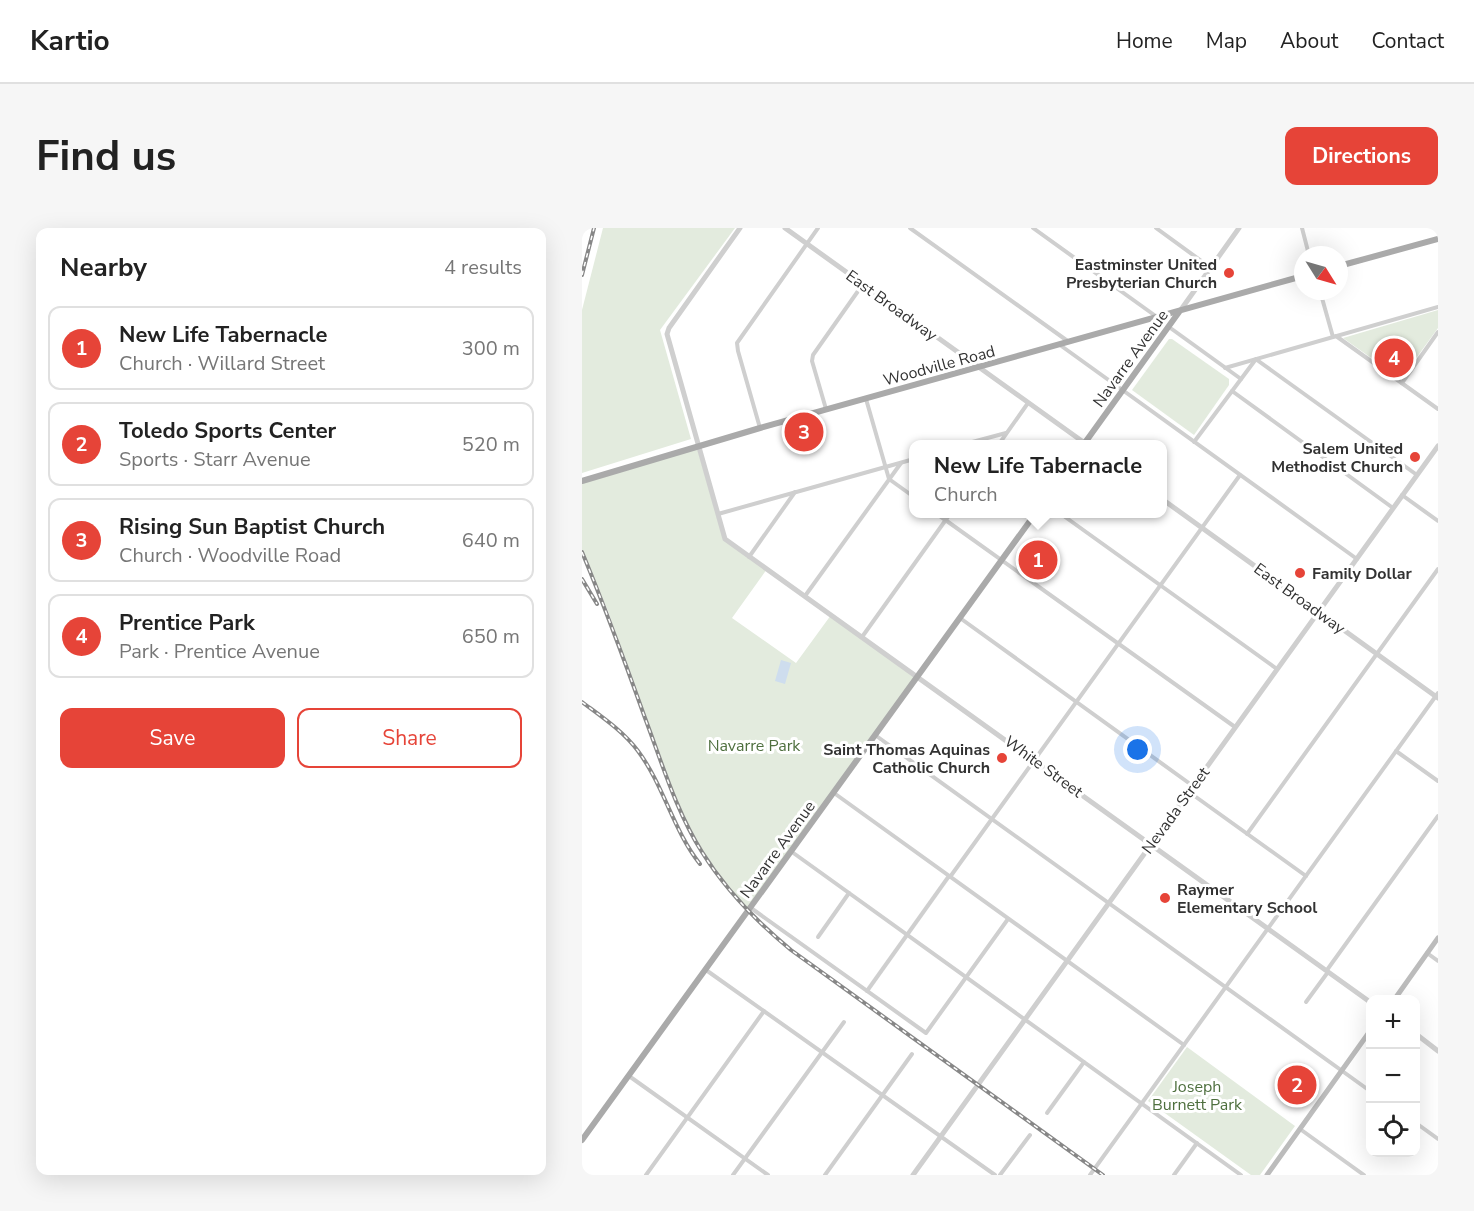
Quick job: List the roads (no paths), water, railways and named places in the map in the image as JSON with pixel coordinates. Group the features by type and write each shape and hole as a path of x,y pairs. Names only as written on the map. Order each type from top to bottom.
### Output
{"main road":[{"path":"1348,264 1438,239"},
{"name":"Woodville Road","path":"582,481 760,428 1294,279"},
{"name":"Navarre Avenue","path":"1088,440 1180,312"},
{"name":"Navarre Avenue","path":"582,1140 1031,518"},
{"path":"1397,995 1438,938"},
{"path":"1267,1175 1366,1038"}],"street":[{"path":"740,228 667,334 717,514 909,460"},
{"name":"East Broadway","path":"785,228 1079,440"},
{"path":"760,428 737,343 818,228"},
{"path":"910,228 1069,343"},
{"path":"1033,228 1158,318"},
{"path":"1156,228 1211,268"},
{"name":"Navarre Avenue","path":"1180,312 1239,228"},
{"path":"1302,228 1307,246"},
{"path":"826,410 812,360 813,355 863,284"},
{"path":"1323,300 1334,336 1438,409"},
{"path":"1225,368 1438,307"},
{"path":"1169,327 1241,380"},
{"path":"1402,383 1438,332"},
{"path":"1060,345 1357,559"},
{"path":"1194,442 1256,359"},
{"path":"1256,359 1417,475"},
{"path":"1232,391 1393,508"},
{"path":"866,398 889,479 909,493"},
{"path":"1002,440 1028,403"},
{"path":"980,440 1007,433"},
{"name":"Nevada Street","path":"913,1175 1438,446"},
{"path":"805,596 901,462"},
{"path":"867,991 1240,475"},
{"path":"749,557 795,492"},
{"path":"1402,495 1438,521"},
{"name":"East Broadway","path":"1167,503 1437,696"},
{"name":"White Street","path":"717,514 724,539 1366,998"},
{"path":"943,518 1235,727"},
{"path":"1068,518 1277,669"},
{"path":"862,637 945,520"},
{"path":"1247,834 1438,569"},
{"path":"960,618 1193,786"},
{"path":"1090,1175 1437,696"},
{"path":"875,735 1366,1088"},
{"path":"1396,751 1438,781"},
{"path":"1189,792 1306,876"},
{"path":"834,794 1184,1045"},
{"path":"1306,1002 1438,816"},
{"path":"792,852 1241,1175"},
{"path":"818,937 849,893"},
{"path":"751,908 926,1033 1008,919"},
{"path":"1427,953 1438,962"},
{"path":"706,970 995,1175"},
{"path":"646,1175 764,1011"},
{"path":"733,1175 844,1022"},
{"path":"1420,1037 1438,1051"},
{"path":"825,1175 912,1054"},
{"path":"1047,1113 1084,1062"},
{"path":"629,1076 768,1175"},
{"path":"1420,1126 1438,1139"},
{"path":"1300,1129 1364,1175"},
{"path":"1000,1175 1030,1135"},
{"path":"1174,1175 1197,1143"}],"water":[{"path":"781,660 791,663 785,684 775,681"}],"railway":[{"path":"582,275 594,228"},
{"path":"582,552 677,803 702,852 731,892 791,950 1103,1175"},
{"path":"582,579 597,604"},
{"path":"582,702 619,731 638,751 655,779 683,837 700,864"}],"place":[{"name":"Eastminster United Presbyterian Church","path":"1229,273"},
{"name":"Prentice Park","path":"1394,358"},
{"name":"Rising Sun Baptist Church","path":"804,432"},
{"name":"Salem United Methodist Church","path":"1415,457"},
{"name":"New Life Tabernacle","path":"1038,560"},
{"name":"Family Dollar","path":"1300,573"},
{"name":"Saint Thomas Aquinas Catholic Church","path":"1002,758"},
{"name":"Raymer Elementary School","path":"1165,898"},
{"name":"Toledo Sports Center","path":"1297,1085"}],"park label":[{"name":"Navarre Park","path":"754,745"},
{"name":"Joseph Burnett Park","path":"1197,1095"}]}
